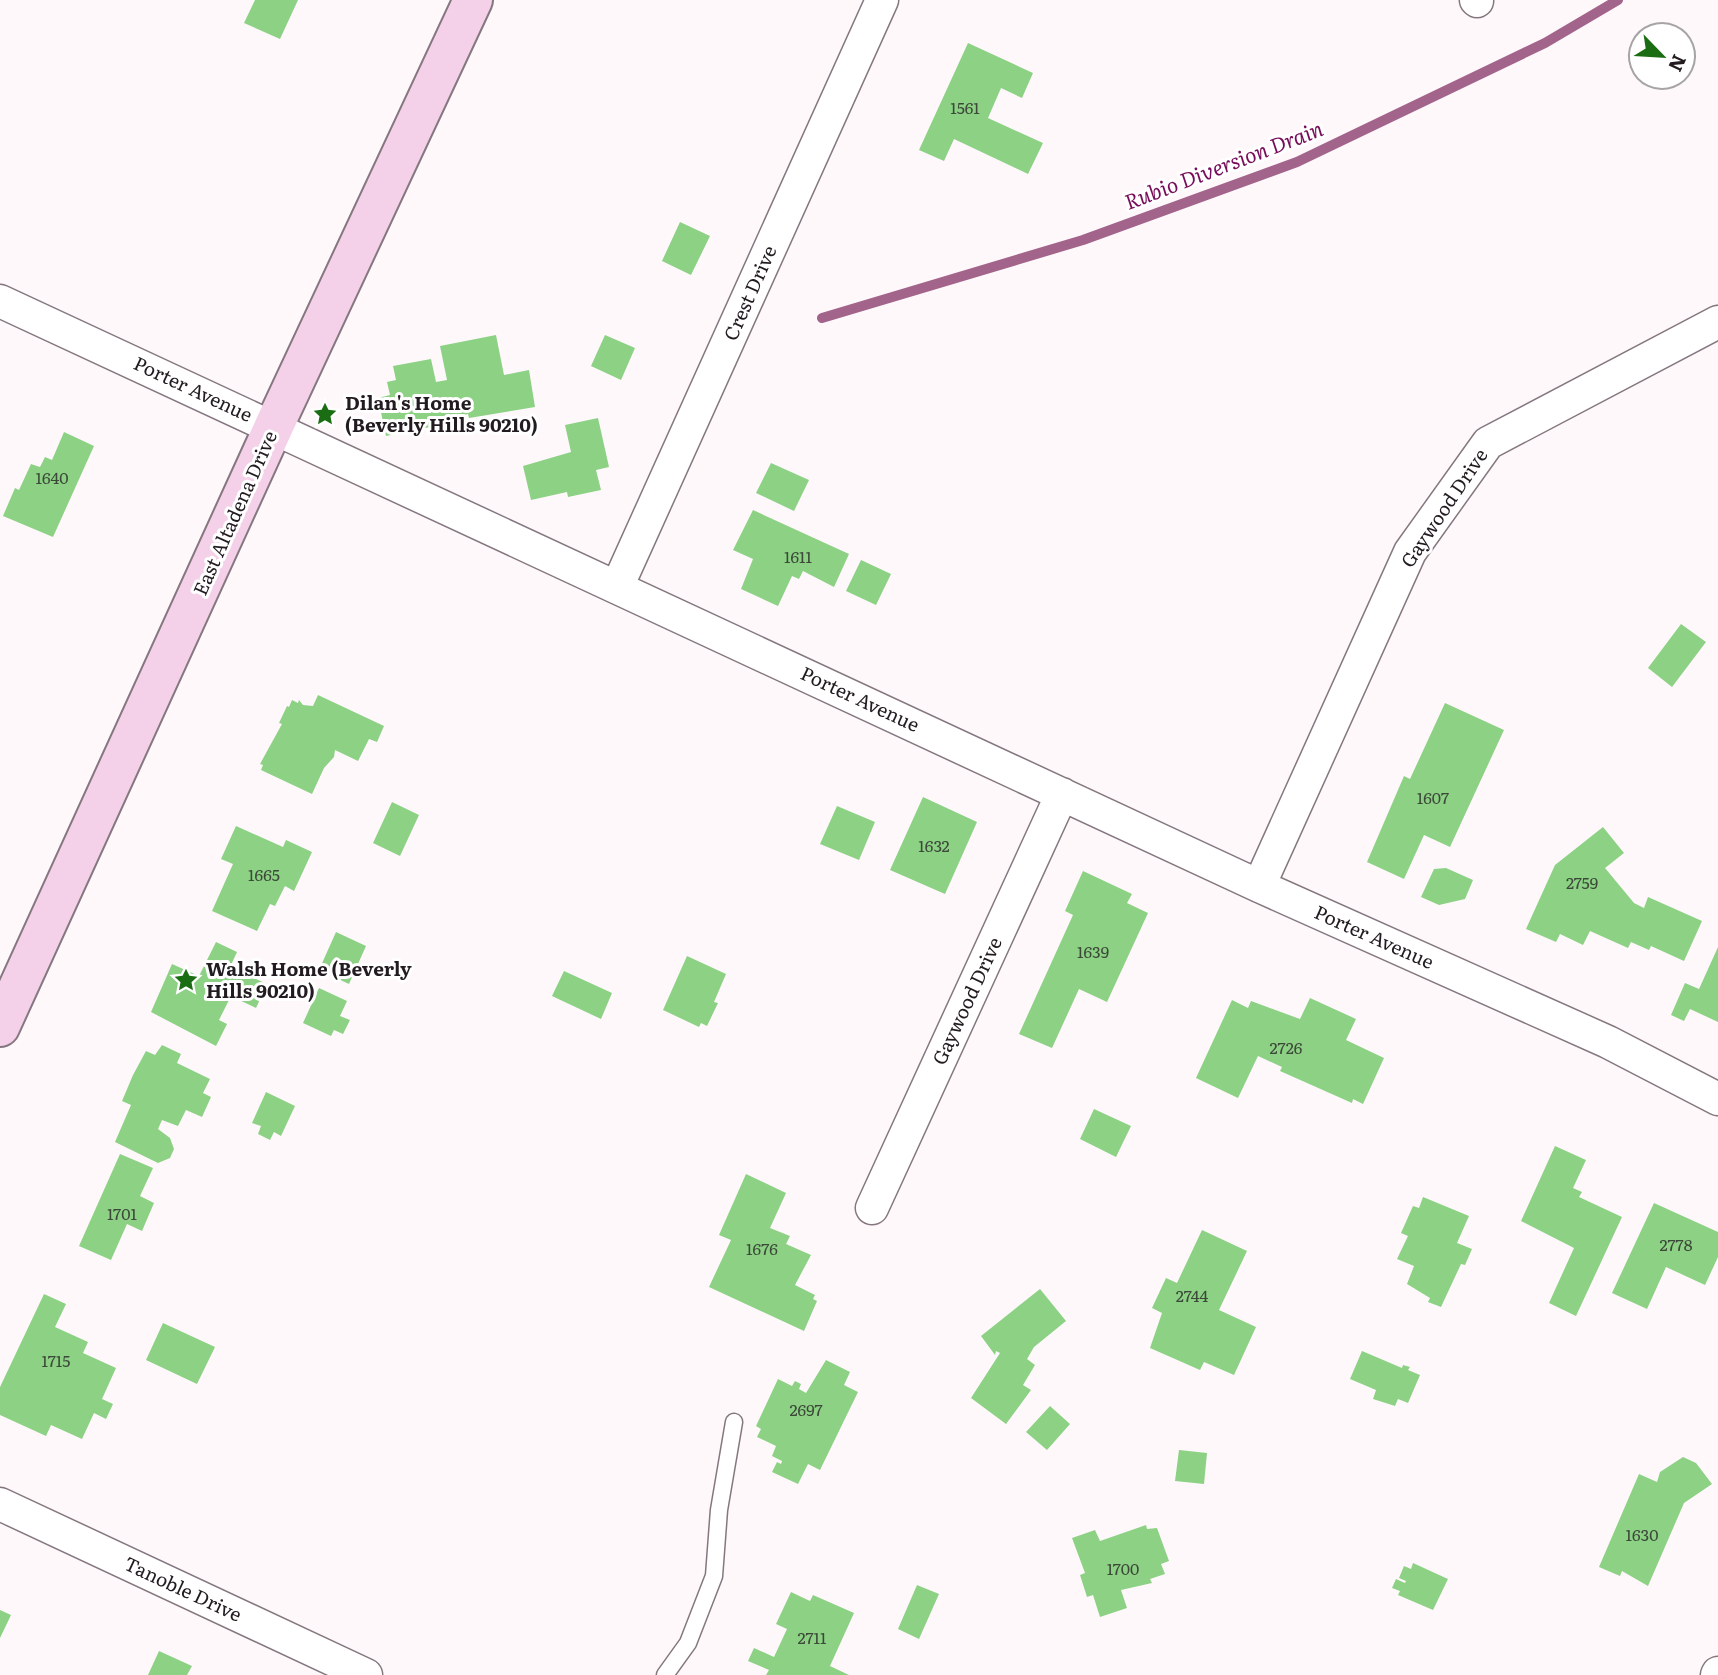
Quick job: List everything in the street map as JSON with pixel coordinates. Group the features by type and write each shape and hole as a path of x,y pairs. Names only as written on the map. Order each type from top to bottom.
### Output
{"main road":[{"name":"East Altadena Drive","path":"0,1027 274,426 473,0"}],"street":[{"name":"Crest Drive","path":"618,585 882,0"},
{"name":"Porter Avenue","path":"0,301 618,585 1259,886 1608,1042 1718,1099"},
{"name":"Gaywood Drive","path":"1259,886 1410,552 1488,443 1718,322"},
{"name":"Gaywood Drive","path":"872,1208 1062,794"},
{"name":"Tanoble Drive","path":"0,1504 366,1675"}],"lane":[{"path":"665,1675 692,1634 714,1576 719,1510 734,1422"}],"building":[{"path":"255,0 298,0 280,39 244,23"},
{"path":"968,43 1033,73 1022,98 1001,88 988,118 1043,143 1028,174 954,139 944,161 919,150"},
{"path":"680,222 710,236 691,275 662,261"},
{"path":"496,335 504,375 529,370 535,407 469,418 468,414 444,419 445,424 386,436 378,398 390,395 387,382 396,380 393,366 431,359 436,382 447,380 440,346"},
{"path":"605,335 635,348 621,380 591,366"},
{"path":"598,418 609,467 596,470 601,490 568,497 567,492 531,500 523,466 571,452 565,425"},
{"path":"64,432 94,446 53,537 3,516 15,488 19,490 31,464 40,467 45,457 52,460"},
{"path":"771,463 809,480 794,511 756,493"},
{"path":"753,510 849,554 834,587 803,571 799,579 792,576 778,606 741,589 753,559 733,550"},
{"path":"861,560 891,574 876,605 846,591"},
{"path":"1681,624 1706,642 1672,687 1648,668"},
{"path":"318,695 384,726 377,742 369,739 358,761 335,750 334,757 324,768 312,794 261,770 263,765 260,764 292,700 313,706"},
{"path":"1445,703 1504,730 1450,847 1424,835 1404,879 1367,862 1404,776 1410,779"},
{"path":"923,797 977,822 945,894 890,870"},
{"path":"392,802 419,815 400,856 373,843"},
{"path":"837,806 875,822 859,860 820,844"},
{"path":"236,826 283,847 286,840 312,852 294,891 285,886 275,906 270,904 257,931 212,911 233,864 221,859"},
{"path":"1603,827 1624,853 1605,868 1634,903 1644,908 1648,897 1702,921 1684,961 1651,946 1649,950 1631,942 1628,948 1590,931 1583,945 1560,934 1556,942 1526,929 1555,865"},
{"path":"1446,868 1473,880 1465,899 1439,905 1421,897 1434,869"},
{"path":"1083,871 1132,894 1127,903 1148,913 1107,1002 1079,989 1052,1048 1019,1034 1073,915 1065,911"},
{"path":"336,932 366,946 349,984 319,970"},
{"path":"216,942 237,952 230,967 267,984 256,1008 231,996 219,1020 227,1024 216,1046 151,1012 172,964 199,976"},
{"path":"1718,947 1718,1022 1690,1009 1684,1021 1671,1015 1685,983 1699,989"},
{"path":"687,956 726,974 714,1002 718,1003 707,1026 701,1023 699,1027 663,1010"},
{"path":"564,971 612,993 601,1019 552,996"},
{"path":"319,988 347,1001 340,1016 350,1020 343,1034 334,1030 331,1036 303,1023"},
{"path":"1310,998 1356,1019 1346,1040 1384,1058 1363,1104 1353,1099 1352,1103 1280,1071 1282,1067 1258,1056 1238,1098 1196,1078 1232,1000 1248,1008 1251,1001 1300,1019"},
{"path":"162,1045 181,1054 177,1063 210,1079 203,1093 211,1097 202,1117 186,1110 178,1126 162,1120 158,1129 170,1138 174,1149 170,1158 158,1163 115,1142 131,1105 122,1101 133,1075 146,1051 155,1055"},
{"path":"266,1092 295,1106 281,1136 274,1132 270,1140 258,1134 261,1126 252,1123"},
{"path":"1094,1109 1131,1126 1116,1157 1080,1139"},
{"path":"1555,1146 1586,1160 1573,1188 1582,1192 1579,1197 1622,1217 1576,1316 1549,1303 1574,1248 1521,1221"},
{"path":"120,1154 153,1168 140,1196 154,1203 142,1231 127,1224 111,1260 79,1246"},
{"path":"746,1174 786,1193 770,1228 790,1236 786,1244 811,1255 795,1285 815,1295 813,1299 817,1301 804,1331 709,1287 731,1240 719,1235"},
{"path":"1423,1197 1469,1216 1457,1243 1472,1249 1465,1265 1461,1264 1441,1307 1428,1302 1430,1298 1407,1284 1414,1266 1397,1259 1408,1236 1401,1233 1413,1206 1419,1208"},
{"path":"1654,1203 1718,1232 1718,1257 1705,1285 1666,1267 1647,1309 1612,1293"},
{"path":"1202,1230 1247,1251 1219,1310 1256,1327 1234,1375 1204,1362 1200,1370 1150,1348 1162,1313 1152,1308 1166,1278 1177,1283"},
{"path":"1040,1289 1066,1321 1034,1347 1027,1359 1035,1365 1023,1385 1031,1390 1006,1424 971,1398 1000,1353 996,1351 995,1355 981,1336"},
{"path":"44,1294 66,1304 55,1327 88,1342 83,1353 116,1368 102,1399 113,1404 106,1419 94,1413 82,1439 51,1425 46,1436 0,1415 0,1387"},
{"path":"163,1323 215,1347 197,1384 146,1360"},
{"path":"1362,1351 1402,1368 1403,1365 1410,1367 1408,1370 1420,1375 1408,1403 1398,1399 1395,1406 1373,1399 1376,1390 1350,1379"},
{"path":"826,1360 850,1372 844,1385 858,1392 820,1470 808,1464 798,1484 772,1472 777,1462 781,1464 782,1461 772,1456 776,1446 757,1437 761,1429 756,1426 778,1379 792,1386 795,1381 801,1384 799,1389 806,1393"},
{"path":"1050,1406 1070,1424 1047,1450 1026,1432"},
{"path":"1179,1450 1207,1453 1204,1484 1175,1481"},
{"path":"1683,1457 1696,1463 1712,1484 1684,1503 1648,1586 1622,1571 1620,1576 1599,1567 1639,1474 1657,1482 1660,1472"},
{"path":"1146,1525 1147,1529 1157,1528 1169,1561 1161,1564 1165,1574 1150,1579 1152,1583 1121,1590 1127,1608 1100,1617 1093,1595 1087,1597 1080,1575 1085,1573 1072,1538 1095,1530 1100,1541"},
{"path":"1413,1563 1448,1579 1433,1610 1398,1595 1400,1591 1392,1588 1396,1579 1405,1583 1406,1581 1399,1578 1404,1566 1411,1569"},
{"path":"917,1585 939,1594 919,1639 898,1629"},
{"path":"791,1592 810,1601 813,1595 854,1613 830,1666 849,1675 766,1675 769,1670 748,1661 754,1648 774,1657 787,1629 776,1624"},
{"path":"0,1610 11,1615 0,1638"},
{"path":"159,1651 192,1666 187,1675 148,1675"}],"waterway":[{"name":"Rubio Diversion Drain","path":"822,318 1083,240 1297,162 1545,43 1618,0"}],"place":[{"name":"Dilan's Home (Beverly Hills 90210)","path":"325,414"},
{"name":"Walsh Home (Beverly Hills 90210)","path":"186,980"}]}
